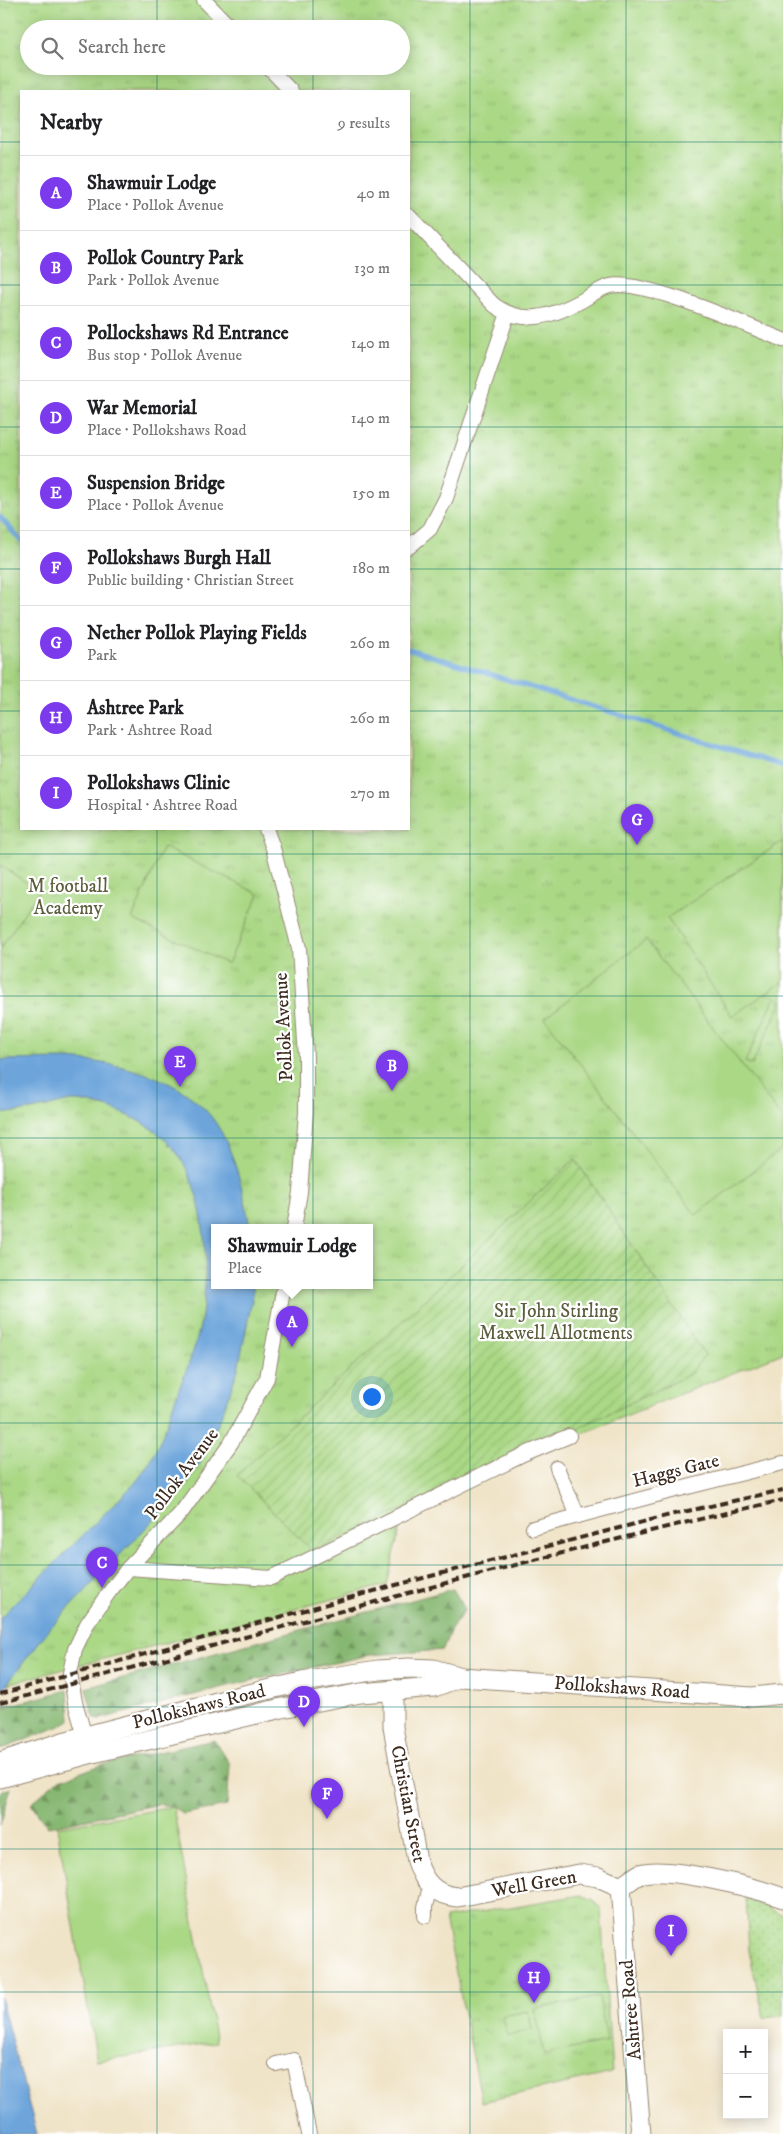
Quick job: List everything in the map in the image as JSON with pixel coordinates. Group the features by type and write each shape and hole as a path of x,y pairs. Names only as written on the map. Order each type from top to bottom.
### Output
{"main road":[{"name":"Pollokshaws Road","path":"0,1778 87,1745 244,1695 330,1677 408,1668 433,1669 462,1677 752,1697 783,1694"},
{"name":"Pollokshaws Road","path":"0,1762 304,1703 393,1689 434,1687 462,1677"},
{"name":"Christian Street","path":"393,1689 393,1727 417,1861 422,1876 430,1886"},
{"path":"752,1697 783,1702"},
{"path":"621,1887 641,1874 670,1873 718,1880 768,1892 783,1898"},
{"name":"Well Green","path":"430,1886 444,1894 457,1897 579,1874 598,1877 621,1887"},
{"name":"Ashtree Road","path":"621,1887 641,2134"}],"street":[{"path":"204,0 223,20"},
{"path":"276,75 290,90"},
{"path":"410,217 494,305 508,313 531,319 545,316 566,308 609,286 623,285 665,294 783,340"},
{"path":"410,545 430,529 446,498 508,313"},
{"name":"Pollok Avenue","path":"266,830 297,938 303,1007 306,1056 306,1112 300,1192 295,1224"},
{"name":"Pollok Avenue","path":"87,1745 71,1683 71,1662 87,1624 106,1595 128,1568 181,1513 236,1435 267,1378 283,1289"},
{"path":"128,1568 271,1578 523,1455 569,1436"},
{"name":"Haggs Gate","path":"533,1528 783,1464"},
{"path":"557,1468 578,1516"},
{"name":"Christian Street","path":"425,1916 424,1907 430,1886"},
{"path":"276,2064 294,2060 309,2134"}],"green space":[{"name":"M football Academy","path":"0,0 783,0 783,1353 535,1452 403,1515 387,1585 0,1686"},
{"path":"783,841 783,982 732,1016 667,918"},
{"path":"163,847 259,894 228,964 132,919"},
{"path":"0,865 39,891 0,949"},
{"path":"646,940 783,1119 783,1148 696,1215 545,1018"},
{"path":"775,997 782,1001 752,1065 745,1062"},
{"name":"Sir John Stirling Maxwell Allotments","path":"575,1159 705,1355 690,1374 514,1459 312,1551 237,1475"},
{"path":"453,1589 465,1609 450,1631 443,1650 370,1655 232,1685 100,1719 95,1718 93,1714 86,1688"},
{"path":"68,1690 70,1720 60,1726 0,1750 0,1708"},
{"path":"214,1740 230,1764 227,1806 183,1814 173,1807 159,1804 48,1827 31,1804 55,1782 101,1765"},
{"path":"11,1788 0,1825 0,1792"},
{"path":"173,1807 216,2042 97,2061 57,1827"},
{"path":"581,1895 594,1900 601,1910 612,2073 482,2102 445,1918"},
{"path":"746,1898 783,1915 783,2016 764,2018 749,1951"},
{"path":"599,1997 607,2042 544,2054 535,2009"},
{"path":"528,2011 532,2030 507,2036 503,2016"}],"water":[{"path":"69,1059 107,1064 145,1073 180,1090 196,1101 209,1114 225,1139 241,1184 249,1224 211,1224 211,1289 253,1289 253,1295 238,1369 220,1419 201,1462 182,1490 50,1628 0,1693 0,1618 135,1483 155,1452 165,1430 198,1335 204,1297 205,1256 201,1214 190,1176 181,1159 162,1136 150,1127 122,1113 79,1101 0,1114 0,1060"},
{"path":"0,1997 37,2134 0,2134"}],"waterway":[{"path":"0,517 20,540"},
{"path":"410,649 783,766"}],"railway":[{"path":"0,1694 396,1585 674,1514 783,1490"},
{"path":"0,1703 488,1572 783,1500"}],"place":[{"name":"Nether Pollok Playing Fields","path":"637,845"},
{"name":"Suspension Bridge","path":"180,1087"},
{"name":"Pollok Country Park","path":"392,1091"},
{"name":"Shawmuir Lodge","path":"292,1347"},
{"name":"Pollockshaws Rd Entrance","path":"102,1588"},
{"name":"War Memorial","path":"304,1727"},
{"name":"Pollokshaws Burgh Hall","path":"327,1819"},
{"name":"Pollokshaws Clinic","path":"671,1956"},
{"name":"Ashtree Park","path":"534,2003"}]}
